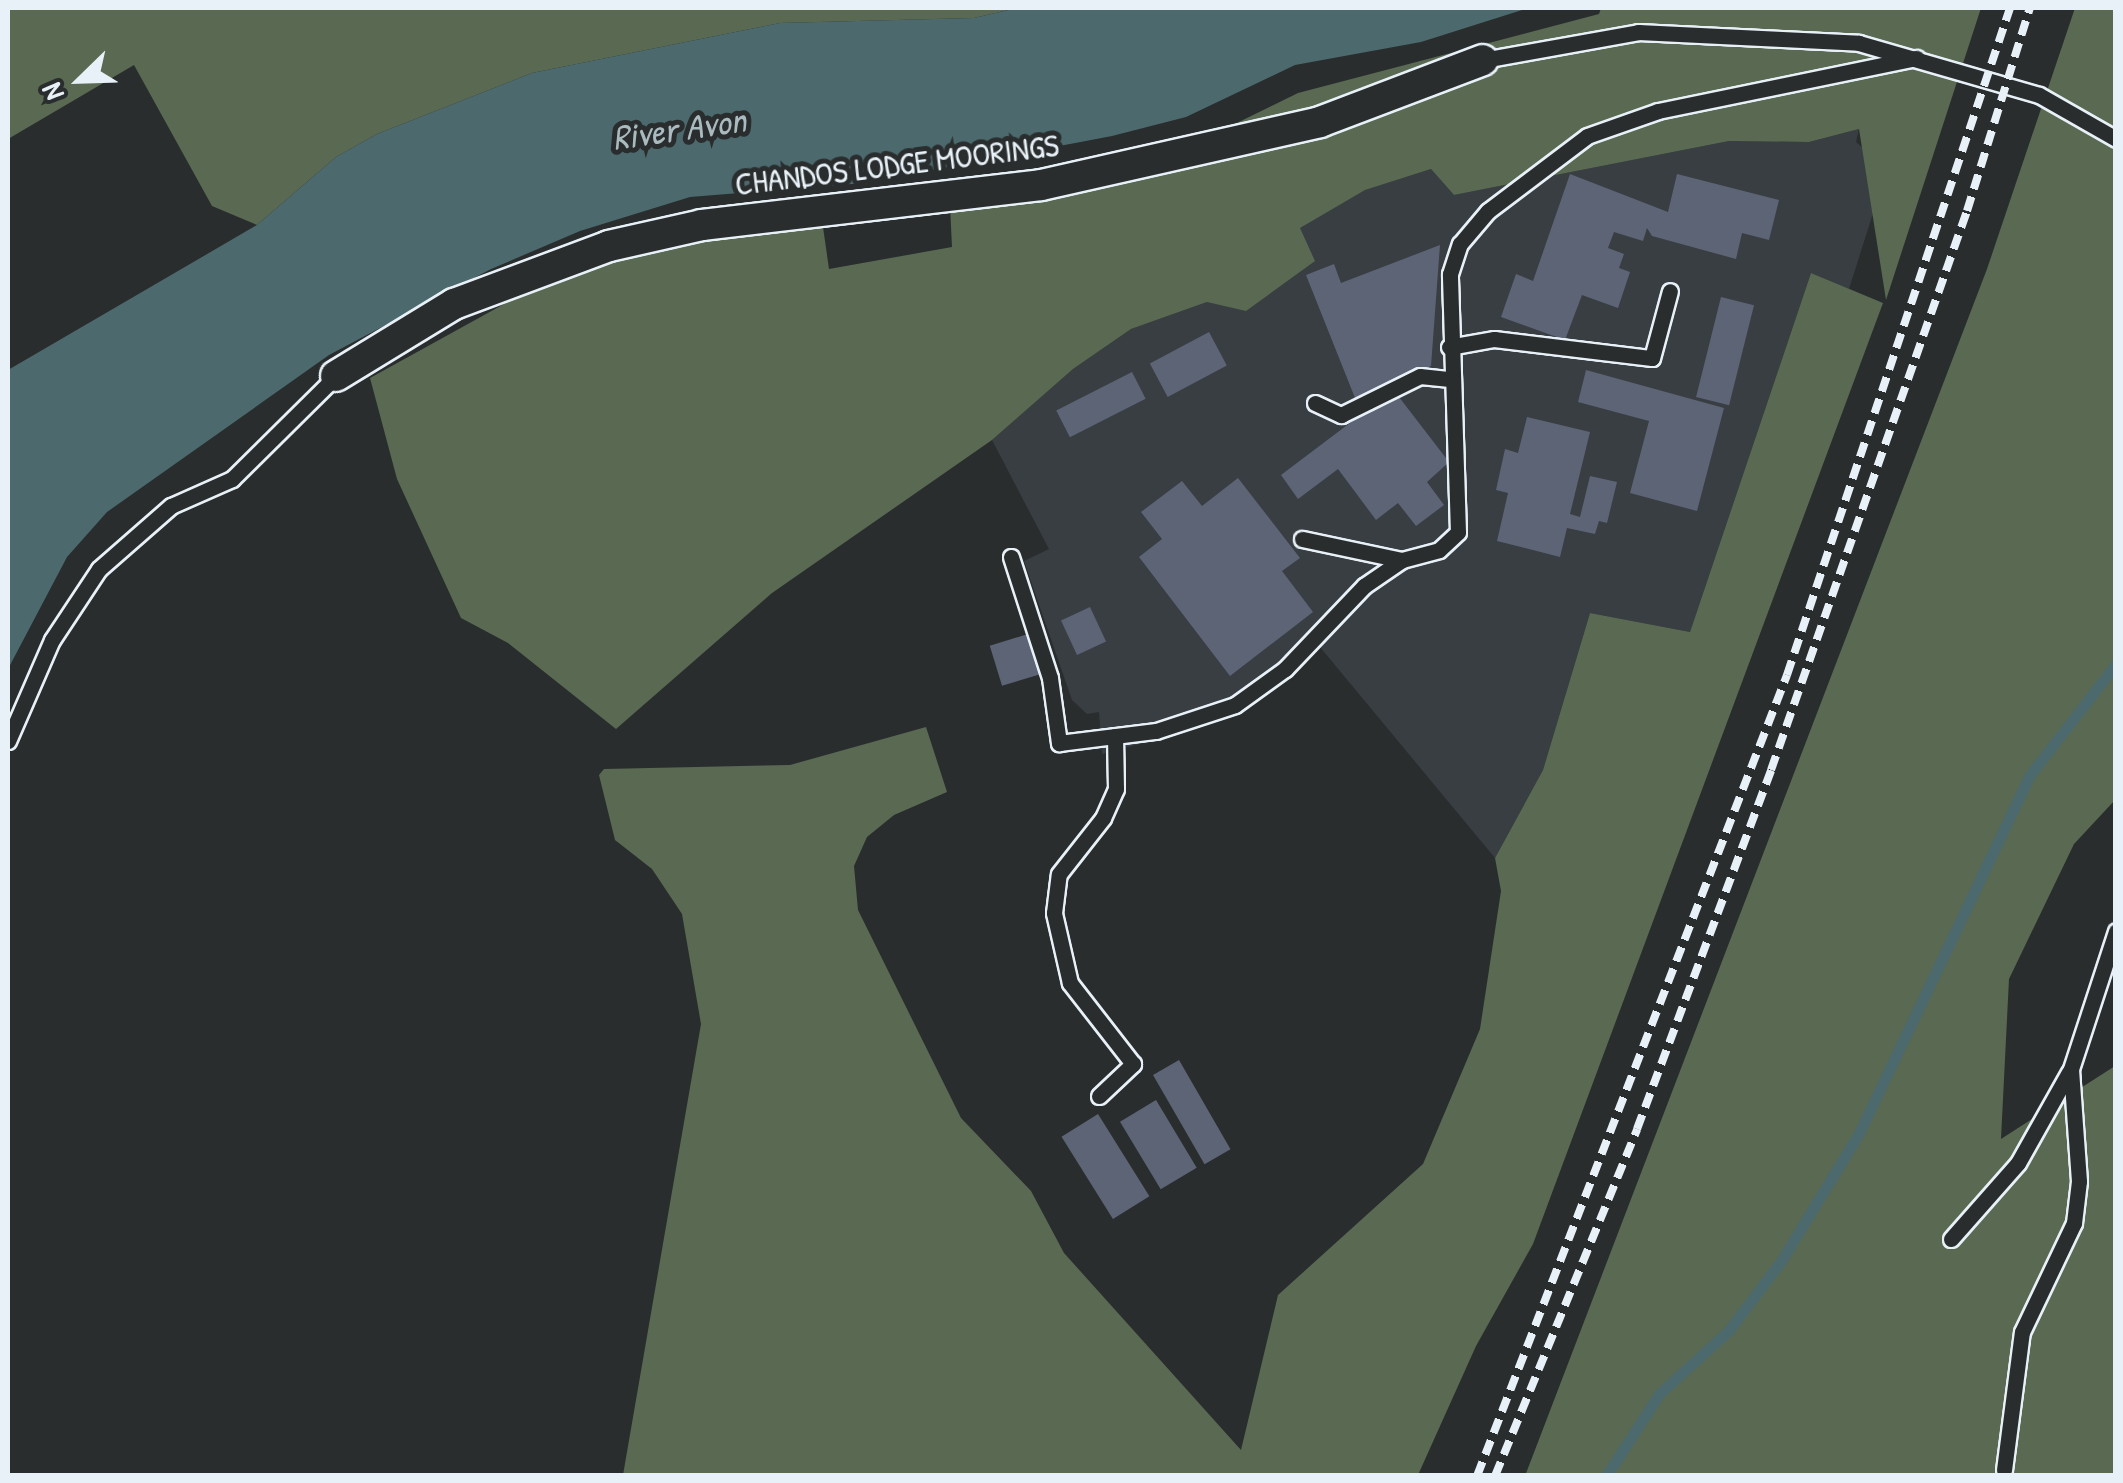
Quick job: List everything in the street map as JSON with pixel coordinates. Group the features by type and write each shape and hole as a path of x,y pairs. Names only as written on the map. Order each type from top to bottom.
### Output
{"street":[{"name":"CHANDOS LODGE MOORINGS","path":"336,376 454,304 609,246 702,225 1042,185 1320,122 1484,60"}],"lane":[{"path":"1484,60 1638,32 1860,43 2038,95 2116,140"},
{"path":"1012,557 1050,678 1059,744 1156,731 1235,704 1286,669 1364,586 1402,560 1439,550 1458,532 1461,482 1450,380 1450,274 1460,244 1532,173 1587,136 1658,110 1917,58"},
{"path":"1449,348 1494,339 1652,358 1670,291"},
{"path":"8,741 52,640 99,568 171,506 232,479 336,376"},
{"path":"1315,403 1340,415 1420,376 1450,380"},
{"path":"1302,539 1402,560"},
{"path":"1100,1096 1133,1064 1070,983 1054,913 1059,874 1103,818 1116,789 1115,736"},
{"path":"1951,1239 2018,1162 2071,1068 2116,931"},
{"path":"2004,1470 2022,1332 2074,1224 2079,1182 2071,1068"}],"shaded area":[{"path":"1859,129 1856,142 1887,169 1849,289 1811,273 1690,632 1590,613 1543,770 1495,858 1320,647 1202,727 1102,754 1099,712 1087,714 1072,700 1024,561 1049,549 992,440 1073,369 1131,329 1207,302 1299,228 1364,190 1431,169 1454,195 1729,141 1809,142"}],"green space":[{"path":"8,8 1017,8 974,18 780,23 532,73 377,134 336,157 257,225 212,206 134,65 8,139"},
{"path":"1601,8 1981,8 1886,300 1859,129 1809,142 1729,141 1454,195 1431,169 1365,190 1300,228 1315,261 1246,311 1207,302 1131,329 1073,369 992,440 772,593 616,729 508,643 461,618 397,479 370,378 515,298 668,243 823,227 829,269 952,247 950,206 1102,189 1298,93 1599,14"},
{"path":"2075,8 2115,8 2115,800 2074,844 2009,979 2001,1139 2115,1066 2115,1475 1525,1476 1987,269"},
{"path":"1811,273 1883,303 1533,1244 1476,1346 1418,1475 623,1475 701,1024 682,914 652,869 615,840 599,775 604,769 790,765 926,727 947,792 894,815 867,837 854,866 858,910 961,1118 1031,1191 1064,1253 1241,1450 1278,1295 1423,1164 1480,1029 1501,891 1495,858 1543,770 1590,613 1690,632"}],"water":[{"name":"River Avon","path":"1017,8 1528,8 1421,42 1295,65 1186,117 1112,136 864,183 690,197 580,231 491,269 329,355 107,512 67,557 8,669 8,370 257,225 336,157 377,134 532,73 780,23 974,18"}],"building":[{"path":"1570,174 1668,212 1677,174 1779,200 1769,240 1742,233 1736,259 1652,236 1647,228 1643,241 1614,232 1608,248 1624,254 1619,268 1630,272 1618,308 1582,295 1565,340 1501,317 1516,274 1533,281"},
{"path":"1440,245 1431,366 1355,398 1306,275 1334,264 1341,283"},
{"path":"1721,297 1754,305 1729,405 1696,397"},
{"path":"1209,332 1227,366 1168,397 1150,363"},
{"path":"1586,370 1724,408 1697,511 1630,493 1649,421 1578,402"},
{"path":"1132,372 1146,399 1070,437 1056,411"},
{"path":"1399,397 1449,462 1427,482 1444,505 1416,526 1398,503 1376,520 1338,469 1298,499 1281,475 1371,407"},
{"path":"1527,417 1590,432 1570,514 1580,517 1590,476 1617,482 1607,523 1599,521 1595,534 1567,528 1560,557 1497,541 1508,493 1496,490 1505,449 1518,453"},
{"path":"1238,478 1300,558 1282,571 1313,612 1230,676 1139,557 1162,539 1141,512 1182,481 1202,506"},
{"path":"1090,607 1106,641 1077,655 1061,621"},
{"path":"1028,634 1040,674 1002,686 990,646"},
{"path":"1179,1060 1230,1149 1205,1164 1153,1075"},
{"path":"1156,1100 1197,1168 1161,1189 1120,1122"},
{"path":"1098,1114 1149,1196 1113,1219 1062,1137"}],"waterway":[{"path":"1606,1476 1659,1394 1729,1330 1781,1261 1859,1133 2029,776 2116,664"}],"railway":[{"path":"1477,1476 1787,675 2010,8"},
{"path":"1495,1476 1637,1129 1771,770 1967,211 2030,8"}]}
